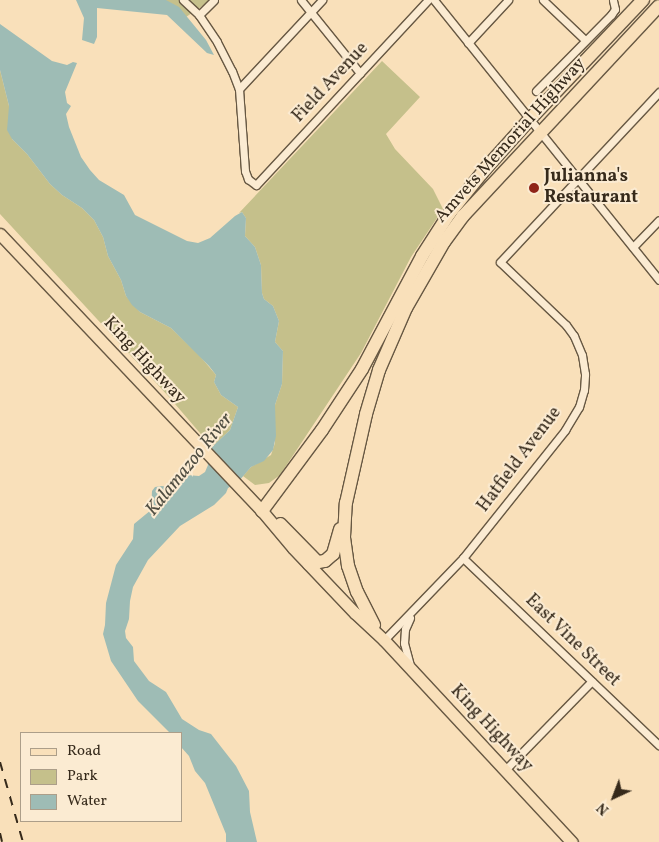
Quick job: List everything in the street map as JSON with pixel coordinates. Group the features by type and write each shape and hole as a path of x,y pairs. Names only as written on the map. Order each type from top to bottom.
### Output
{"highway":[{"path":"535,125 595,63 624,26 626,17 643,0"},
{"name":"Amvets Memorial Highway","path":"262,511 322,430 362,369 434,236 486,168 535,125 659,6"},
{"name":"Amvets Memorial Highway","path":"374,625 357,592 348,566 344,537 346,503 366,414 388,348 426,272 463,216 535,125"},
{"path":"314,564 330,558 335,550 346,503"}],"main road":[{"name":"King Highway","path":"0,234 238,486 374,625 384,640"},
{"name":"King Highway","path":"314,564 355,613 384,640 572,842"}],"street":[{"path":"183,0 199,15 225,56 239,90 322,0"},
{"path":"199,15 214,0"},
{"path":"301,0 360,73"},
{"name":"Field Avenue","path":"239,90 245,171 256,185 428,0"},
{"path":"434,0 659,280"},
{"path":"468,43 508,0"},
{"path":"543,0 585,40"},
{"path":"536,91 611,15 614,9 614,1"},
{"path":"577,180 659,92"},
{"name":"Hatfield Avenue","path":"384,640 464,558 570,424 579,407 584,390 584,365 574,336 566,325 500,262 577,180"},
{"path":"633,248 659,220"},
{"name":"East Vine Street","path":"464,558 659,745"},
{"path":"412,613 405,628 404,649 412,670"},
{"path":"505,770 592,681"}],"green space":[{"path":"161,0 211,0 186,17"},
{"path":"382,61 420,97 386,134 395,149 433,189 443,209 411,257 361,353 280,475 269,483 255,485 243,476 251,467 271,455 275,443 275,405 282,384 283,351 275,342 279,321 273,306 264,299 261,265 255,247 245,236 246,218 242,212 239,213"},
{"path":"0,70 9,106 12,139 27,154 50,184 62,195 82,208 94,220 103,237 108,256 121,280 126,296 140,312 171,328 199,355 216,375 214,382 221,395 238,407 230,430 212,447 169,397 0,214"}],"water":[{"path":"76,0 166,0 179,7 206,40 214,55 207,53 167,15 97,8 97,37 94,44 82,40 84,18"},
{"path":"0,24 52,61 67,65 73,62 77,63 65,92 67,103 71,106 66,114 69,127 81,157 90,170 99,180 124,195 135,215 187,241 198,243 210,238 242,212 246,218 245,236 255,247 261,265 262,293 264,299 273,306 279,321 275,342 283,351 282,384 275,405 276,436 273,450 264,461 251,467 239,481 228,488 226,493 214,505 180,526 148,560 133,587 129,619 125,631 126,638 133,647 134,661 149,681 166,692 182,719 199,730 211,734 236,766 249,791 250,812 257,842 226,842 226,834 205,783 195,771 189,756 182,748 182,732 169,732 138,701 111,661 103,634 106,603 116,565 133,539 134,524 151,510 152,491 155,487 171,488 187,475 199,476 205,472 208,465 206,457 212,447 230,430 238,407 221,395 214,382 216,375 171,328 140,312 132,305 108,256 103,237 94,220 82,208 62,195 50,184 27,154 12,139 7,130 9,106 0,70"}],"railway":[{"path":"0,762 23,842"},
{"path":"0,833 2,842"}],"place":[{"name":"Julianna's Restaurant","path":"534,188"}],"water label":[{"name":"Kalamazoo River","path":"190,465"}]}
